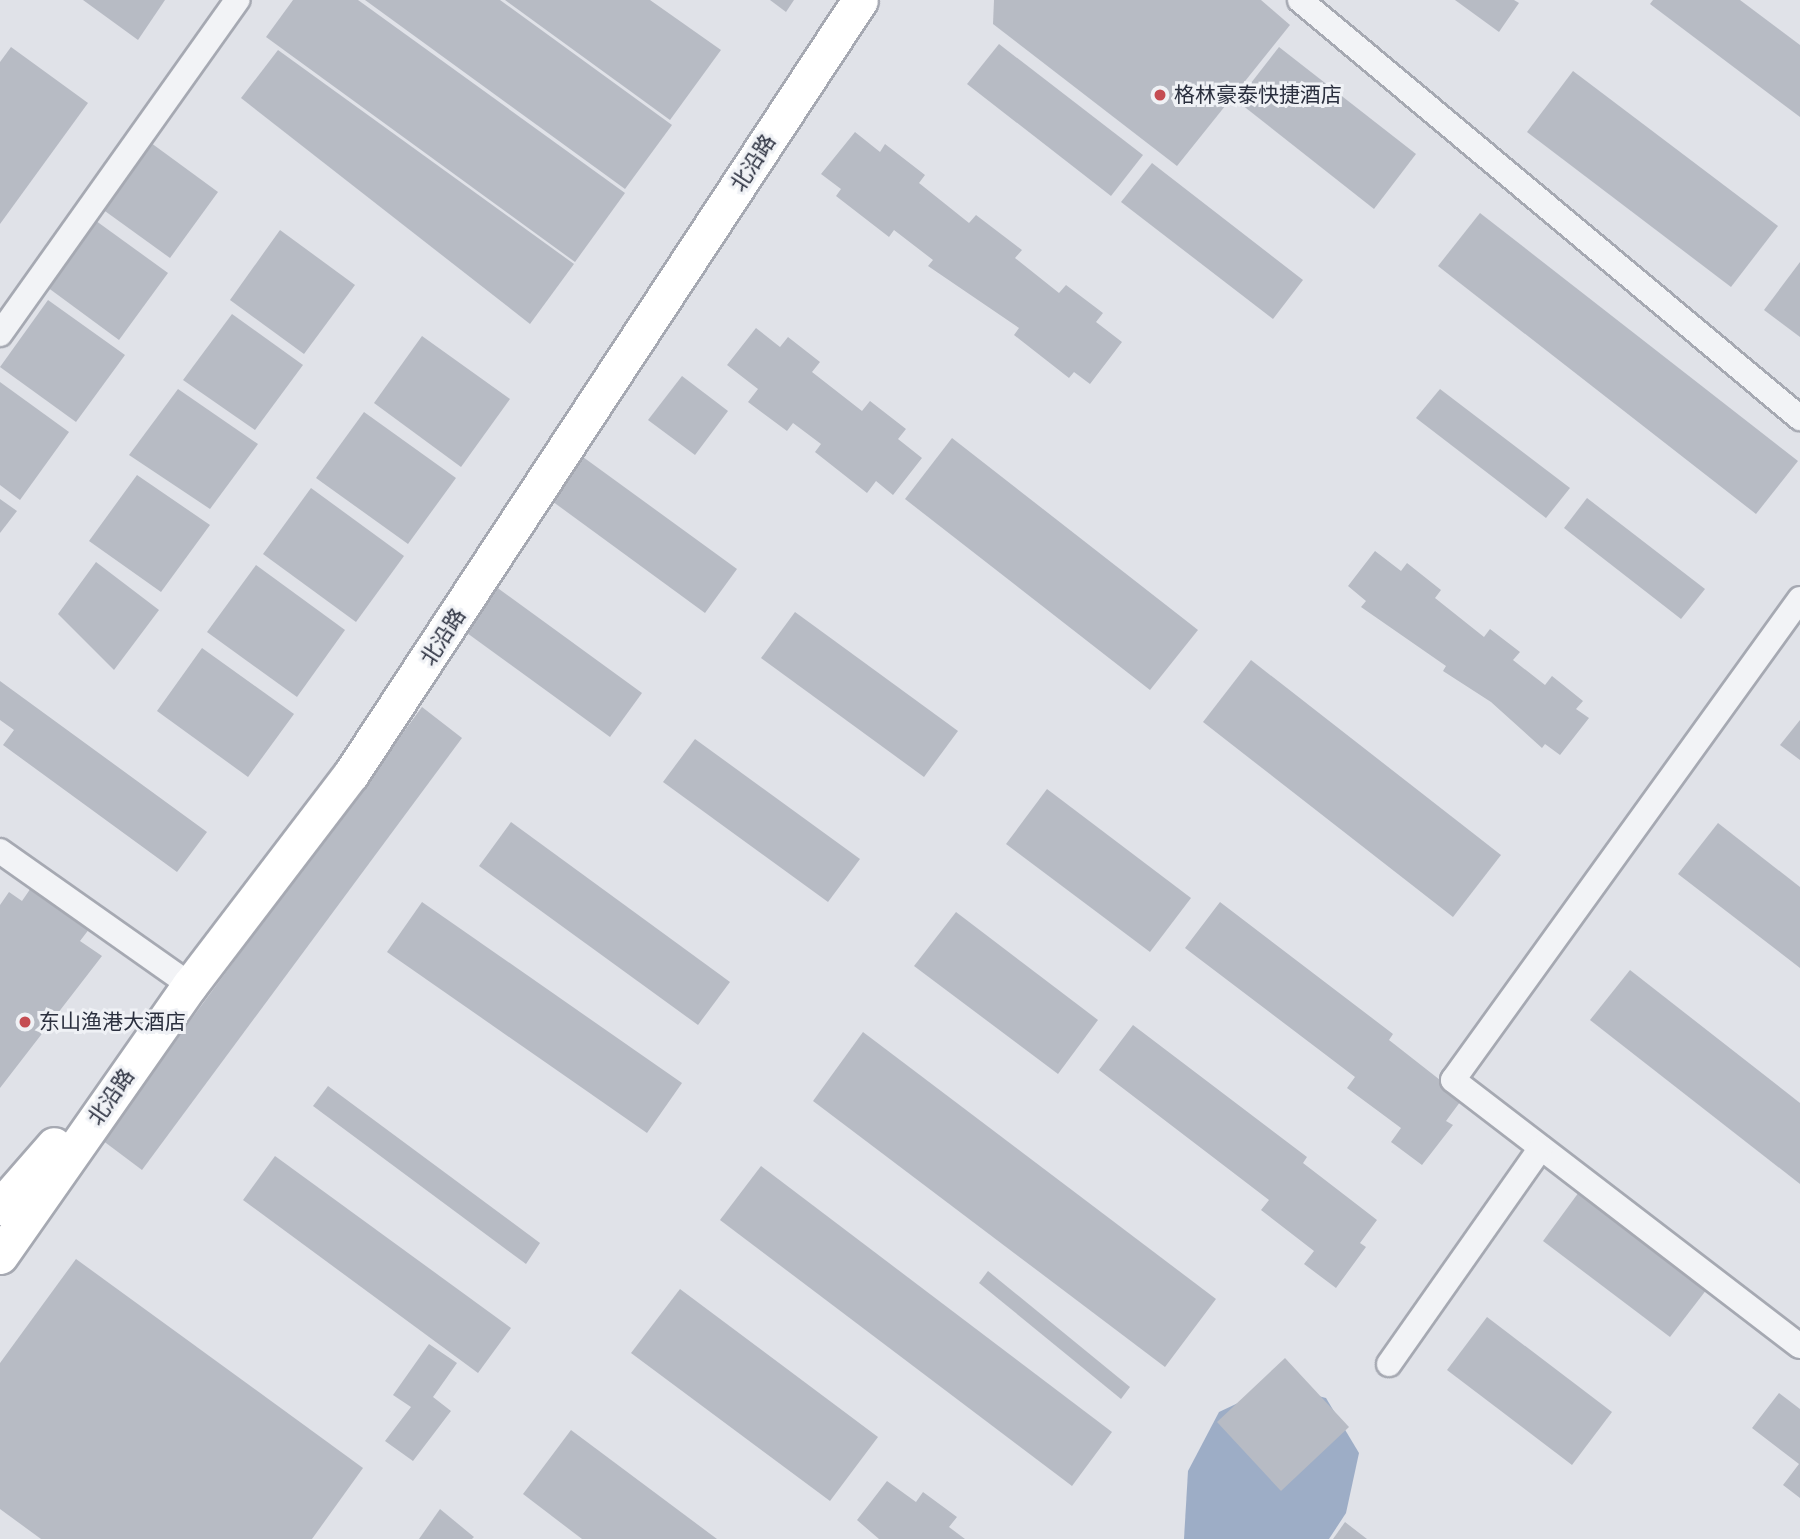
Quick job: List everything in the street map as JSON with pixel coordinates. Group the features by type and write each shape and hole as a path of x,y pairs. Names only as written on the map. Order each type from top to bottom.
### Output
{"main road":[{"name":"北沿路","path":"0,1256 190,985 405,694 860,0"},
{"path":"0,1208 190,985"}],"street":[{"path":"0,334 237,0"},
{"path":"1300,0 1800,418"},
{"path":"1800,599 1453,1080 1800,1346"},
{"path":"0,851 190,985"},
{"path":"1389,1364 1541,1148"}],"water":[{"path":"1276,1385 1326,1398 1359,1453 1346,1513 1329,1539 1184,1539 1188,1471 1219,1412"}],"building":[{"path":"83,0 165,0 138,40"},
{"path":"293,0 358,0 625,193 575,262 266,37"},
{"path":"365,0 500,0 672,125 625,189"},
{"path":"505,0 650,0 721,50 670,120"},
{"path":"770,0 794,0 786,12"},
{"name":"格林豪泰快捷酒店","path":"994,0 1261,0 1290,25 1177,166 993,24"},
{"path":"1455,0 1514,0 1519,3 1499,32"},
{"path":"1653,0 1740,0 1800,45 1800,117 1650,4"},
{"path":"999,44 1143,155 1111,196 967,84"},
{"path":"11,47 88,103 0,224 0,62"},
{"path":"1279,47 1416,154 1374,209 1237,101"},
{"path":"278,50 574,264 530,324 241,98"},
{"path":"1573,71 1778,226 1731,287 1527,132"},
{"path":"855,132 880,152 885,144 925,175 919,183 969,223 976,215 1022,250 1015,258 1059,293 1066,285 1103,313 1096,322 1122,342 1090,384 1074,372 1069,378 1014,335 1019,328 928,266 933,260 894,230 889,237 836,196 841,189 821,174"},
{"path":"147,140 218,192 170,258 98,206"},
{"path":"1152,163 1303,280 1273,319 1121,202"},
{"path":"1480,213 1798,461 1756,514 1438,266"},
{"path":"92,218 168,273 119,340 43,284"},
{"path":"280,230 355,285 304,354 230,300"},
{"path":"1800,262 1800,337 1764,310"},
{"path":"48,300 125,355 76,422 0,367"},
{"path":"232,314 303,365 255,430 183,380"},
{"path":"756,328 780,347 788,337 820,362 812,372 862,411 870,401 906,429 898,439 922,458 893,495 876,481 867,493 815,452 821,444 793,423 787,431 748,402 758,389 727,365"},
{"path":"422,336 510,399 461,467 374,403"},
{"path":"682,376 728,411 695,455 648,420"},
{"path":"0,382 69,432 20,500 0,485"},
{"path":"178,389 258,444 210,509 129,455"},
{"path":"1440,389 1570,488 1546,518 1416,418"},
{"path":"364,412 456,478 408,544 316,478"},
{"path":"952,438 1198,630 1150,690 905,499"},
{"path":"572,449 737,569 705,613 541,493"},
{"path":"137,475 210,525 161,592 89,541"},
{"path":"311,488 404,556 356,622 263,554"},
{"path":"1587,498 1705,589 1681,619 1564,528"},
{"path":"0,499 17,511 0,533"},
{"path":"1375,551 1401,571 1407,563 1441,590 1435,598 1484,637 1490,629 1520,652 1513,660 1545,685 1552,676 1583,701 1576,709 1589,718 1560,755 1545,744 1542,748 1491,702 1443,671 1446,666 1361,607 1366,601 1348,586"},
{"path":"96,562 159,610 114,670 58,614"},
{"path":"256,565 345,630 297,697 207,632"},
{"path":"477,573 642,693 610,737 445,617"},
{"path":"795,612 958,731 924,777 761,658"},
{"path":"202,648 294,714 248,777 157,711"},
{"path":"1251,660 1501,855 1453,917 1203,722"},
{"path":"0,681 207,832 177,872 3,745 14,730 0,720"},
{"path":"422,707 462,738 142,1170 102,1140"},
{"path":"1800,720 1800,760 1780,745"},
{"path":"695,739 860,859 828,902 663,782"},
{"path":"1047,789 1191,898 1150,952 1006,844"},
{"path":"511,822 730,982 698,1025 479,866"},
{"path":"1718,823 1800,887 1800,968 1678,874"},
{"name":"东山渔港大酒店","path":"35,882 93,924 80,941 102,956 0,1088 0,905 9,892 22,901"},
{"path":"422,902 682,1083 647,1133 387,952"},
{"path":"1220,902 1393,1034 1389,1040 1463,1098 1446,1121 1453,1125 1422,1165 1391,1142 1401,1128 1347,1088 1355,1077 1185,948"},
{"path":"956,912 1098,1020 1058,1074 914,966"},
{"path":"1630,970 1800,1103 1800,1184 1590,1020"},
{"path":"1133,1025 1307,1157 1303,1163 1377,1220 1360,1243 1366,1247 1336,1288 1304,1264 1314,1251 1261,1210 1269,1200 1099,1070"},
{"path":"863,1032 1216,1299 1165,1367 813,1101"},
{"path":"328,1086 540,1243 526,1264 313,1106"},
{"path":"275,1156 511,1328 478,1373 243,1200"},
{"path":"761,1166 1112,1432 1072,1486 720,1220"},
{"path":"1579,1192 1707,1289 1670,1337 1543,1241"},
{"path":"76,1259 363,1468 312,1539 41,1539 0,1509 0,1363"},
{"path":"988,1271 1130,1387 1121,1399 979,1283"},
{"path":"680,1289 878,1437 830,1501 631,1353"},
{"path":"1487,1317 1612,1412 1572,1465 1447,1370"},
{"path":"429,1344 457,1363 433,1397 451,1411 413,1461 385,1441 411,1407 393,1395"},
{"path":"1285,1358 1349,1427 1281,1491 1217,1422"},
{"path":"1779,1393 1800,1409 1800,1498 1783,1485 1799,1464 1752,1428"},
{"path":"571,1430 717,1539 582,1539 523,1494"},
{"path":"887,1481 916,1502 923,1492 957,1517 949,1527 965,1539 879,1539 857,1520"},
{"path":"440,1509 474,1537 419,1539"},
{"path":"1345,1522 1367,1539 1333,1539"}],"place":[{"name":"格林豪泰快捷酒店","path":"1160,95"},
{"name":"东山渔港大酒店","path":"25,1022"}]}
